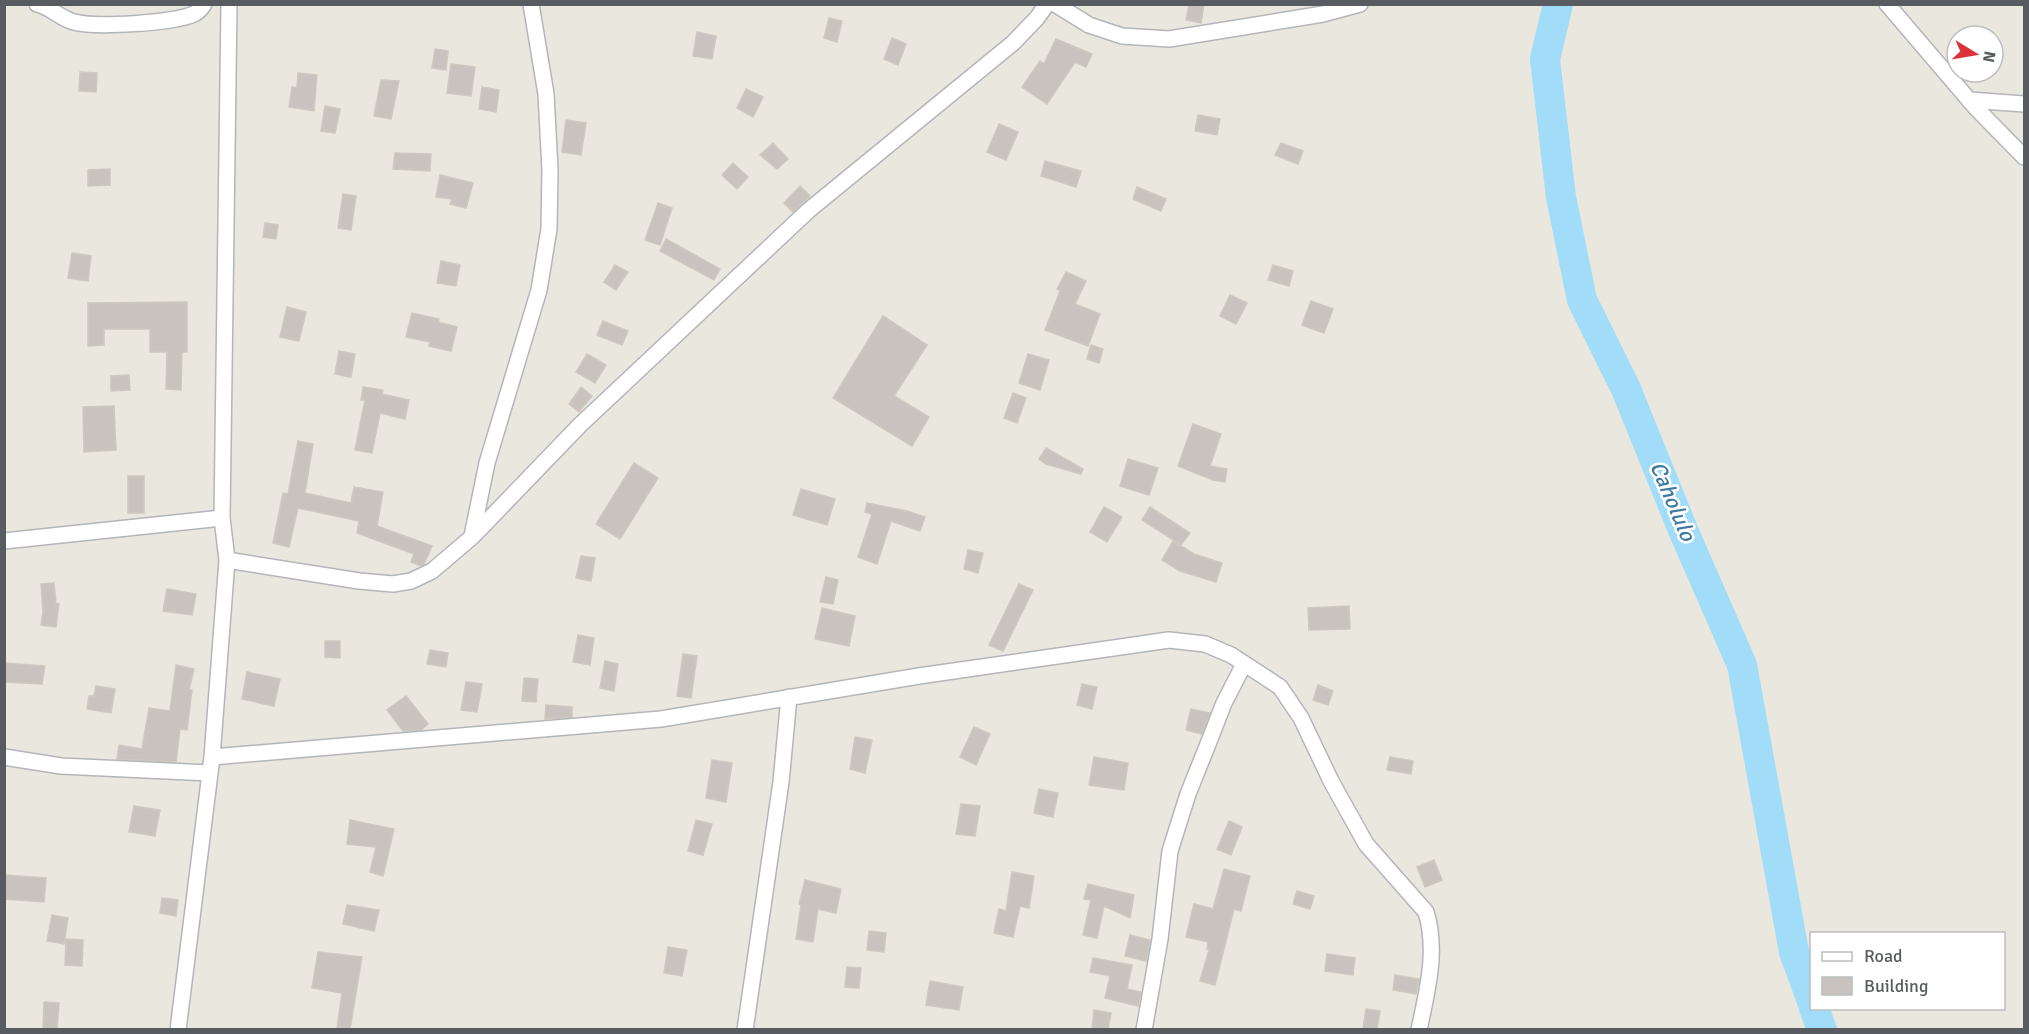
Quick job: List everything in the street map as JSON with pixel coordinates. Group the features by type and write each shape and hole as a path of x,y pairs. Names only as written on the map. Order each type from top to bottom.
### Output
{"street":[{"path":"37,4 72,22 121,24 177,19 195,14 204,4"},
{"path":"178,1029 211,765 227,560 222,518 229,4"},
{"path":"472,537 487,463 539,290 549,229 550,170 546,94 531,4"},
{"path":"227,560 359,581 393,584 411,581 432,571 472,537 579,425 725,287 809,210 1013,43 1047,4"},
{"path":"1055,4 1089,25 1122,36 1169,39 1323,14 1360,4"},
{"path":"1887,4 1969,100 2025,157"},
{"path":"1969,100 2025,104"},
{"path":"4,541 222,518"},
{"path":"4,757 61,766 211,765 661,719 919,676 1169,640 1205,644 1231,655 1280,687 1301,718 1331,781 1366,844 1426,912 1431,927 1431,969 1419,1029"},
{"path":"1144,1029 1160,939 1170,851 1188,795 1224,703 1244,664"},
{"path":"745,1029 781,782 789,697"}],"building":[{"path":"1189,4 1204,4 1201,23 1186,20"},
{"path":"829,18 842,21 837,42 824,38"},
{"path":"697,32 716,36 712,59 693,56"},
{"path":"892,38 906,44 898,65 884,59"},
{"path":"1056,39 1092,54 1086,67 1075,62 1047,104 1022,87 1040,61 1044,64"},
{"path":"435,49 448,51 446,70 432,68"},
{"path":"451,64 475,67 471,96 447,93"},
{"path":"80,72 97,73 96,92 79,91"},
{"path":"298,73 317,75 314,111 289,107 292,87 297,88"},
{"path":"381,80 399,81 391,119 374,116"},
{"path":"482,87 499,90 496,112 479,109"},
{"path":"746,89 763,97 753,117 737,108"},
{"path":"325,106 340,109 335,133 321,131"},
{"path":"1198,115 1220,119 1217,135 1195,131"},
{"path":"566,120 586,123 581,155 562,152"},
{"path":"999,124 1018,132 1006,160 987,152"},
{"path":"773,143 788,159 777,169 760,155"},
{"path":"1281,143 1303,151 1298,164 1275,155"},
{"path":"395,153 431,154 430,171 393,169"},
{"path":"1045,161 1081,171 1076,187 1041,176"},
{"path":"733,163 748,177 737,189 722,175"},
{"path":"110,169 110,185 88,186 88,170"},
{"path":"440,175 473,183 466,208 450,204 452,199 436,197"},
{"path":"800,186 810,196 793,212 784,203"},
{"path":"1137,187 1166,199 1161,211 1133,199"},
{"path":"343,194 356,196 351,230 338,228"},
{"path":"658,203 672,208 660,245 645,240"},
{"path":"265,223 278,225 276,239 263,237"},
{"path":"666,239 720,269 714,280 660,251"},
{"path":"72,253 91,256 88,281 68,278"},
{"path":"441,261 460,265 456,286 437,283"},
{"path":"615,265 628,272 616,290 604,282"},
{"path":"1273,265 1293,271 1289,286 1268,280"},
{"path":"1066,272 1086,281 1075,304 1100,314 1088,346 1045,330 1060,291 1057,289"},
{"path":"1230,295 1247,303 1236,324 1220,316"},
{"path":"1311,301 1333,309 1324,333 1302,325"},
{"path":"187,302 187,352 182,352 181,390 166,389 167,352 150,352 150,329 104,329 104,345 88,346 88,303"},
{"path":"287,307 306,312 299,341 280,337"},
{"path":"412,313 439,319 438,322 457,327 451,351 429,346 430,342 406,337"},
{"path":"883,316 927,345 894,396 929,417 912,446 833,398"},
{"path":"603,321 628,331 622,345 597,335"},
{"path":"1091,345 1103,349 1099,363 1087,359"},
{"path":"339,351 355,354 351,377 335,374"},
{"path":"587,354 606,365 595,383 576,372"},
{"path":"1028,354 1049,360 1040,390 1019,383"},
{"path":"129,375 130,390 111,391 111,376"},
{"path":"363,387 383,390 382,394 409,400 405,419 380,413 372,453 355,450 365,400 361,400"},
{"path":"581,387 592,396 579,412 569,404"},
{"path":"1013,393 1026,398 1017,423 1004,418"},
{"path":"114,406 116,450 84,452 83,407"},
{"path":"1193,424 1221,434 1210,466 1227,469 1225,482 1213,480 1178,466"},
{"path":"298,441 313,444 305,493 351,503 354,487 383,492 377,526 432,546 424,564 421,566 411,562 414,554 357,533 359,521 298,508 289,547 273,543 283,493 288,494"},
{"path":"1046,448 1083,469 1081,474 1046,464 1039,459"},
{"path":"1128,459 1158,468 1149,495 1120,486"},
{"path":"634,463 658,478 620,539 596,524"},
{"path":"128,476 144,476 144,513 128,513"},
{"path":"801,489 835,499 827,525 793,515"},
{"path":"867,503 925,517 920,531 891,521 877,564 858,557 872,514 865,512"},
{"path":"1104,507 1122,517 1107,542 1090,532"},
{"path":"1150,507 1190,533 1181,545 1142,520"},
{"path":"1173,541 1194,554 1222,563 1216,582 1180,571 1162,560"},
{"path":"968,550 983,553 978,573 964,569"},
{"path":"581,556 595,558 591,581 576,578"},
{"path":"826,577 838,580 833,604 820,602"},
{"path":"54,583 56,603 59,604 56,627 41,625 43,612 41,584"},
{"path":"1019,584 1033,590 1003,651 989,645"},
{"path":"167,589 196,594 192,615 163,611"},
{"path":"1349,606 1350,629 1309,630 1308,608"},
{"path":"822,608 855,616 849,646 815,639"},
{"path":"578,635 594,638 590,665 573,662"},
{"path":"325,641 340,641 340,658 325,657"},
{"path":"430,650 448,653 446,667 427,664"},
{"path":"683,654 697,656 691,698 677,696"},
{"path":"605,661 618,664 614,691 600,688"},
{"path":"4,663 45,666 42,684 4,682"},
{"path":"176,665 194,669 189,690 192,690 187,730 180,729 176,762 117,759 119,745 142,749 149,708 170,711"},
{"path":"247,672 280,679 274,706 242,699"},
{"path":"524,678 538,679 536,702 522,701"},
{"path":"466,682 482,684 477,712 461,710"},
{"path":"1082,684 1097,687 1092,709 1077,705"},
{"path":"1318,685 1333,691 1328,705 1313,700"},
{"path":"96,686 115,689 111,713 87,709 89,696 94,696"},
{"path":"406,696 428,724 421,730 403,731 387,710"},
{"path":"546,705 572,707 572,717 545,719"},
{"path":"1191,709 1210,713 1202,734 1186,730"},
{"path":"974,727 990,734 976,765 960,757"},
{"path":"855,737 872,740 865,773 850,769"},
{"path":"1094,757 1128,763 1124,790 1089,785"},
{"path":"1390,757 1413,761 1411,774 1387,770"},
{"path":"712,760 732,763 726,802 706,798"},
{"path":"1039,789 1058,793 1053,817 1034,813"},
{"path":"961,804 980,806 975,836 956,834"},
{"path":"134,806 160,810 155,836 129,832"},
{"path":"350,820 394,829 383,876 370,872 376,847 347,844"},
{"path":"696,820 712,824 703,855 688,851"},
{"path":"1229,821 1242,827 1231,855 1217,849"},
{"path":"1434,860 1442,880 1425,887 1417,867"},
{"path":"1224,869 1250,876 1241,911 1234,909 1215,985 1200,981 1209,950 1207,949 1208,942 1186,937 1194,904 1213,909"},
{"path":"1012,872 1034,876 1029,908 1020,906 1013,937 994,933 999,909 1006,911"},
{"path":"4,875 46,878 44,902 4,899"},
{"path":"805,880 841,889 836,913 818,909 813,942 796,939 801,905 799,904"},
{"path":"1088,884 1134,895 1130,918 1104,906 1097,938 1083,935 1091,900 1084,899"},
{"path":"1297,891 1314,896 1310,909 1293,904"},
{"path":"162,898 178,900 176,916 160,913"},
{"path":"347,905 379,910 374,931 343,924"},
{"path":"52,915 68,918 64,944 47,941"},
{"path":"869,931 886,933 884,952 867,950"},
{"path":"1130,935 1150,940 1146,961 1125,956"},
{"path":"66,939 83,940 82,966 65,965"},
{"path":"668,947 687,950 682,976 664,973"},
{"path":"318,952 362,957 350,1029 337,1028 342,993 312,988"},
{"path":"1327,954 1355,958 1353,975 1325,971"},
{"path":"1093,958 1132,965 1127,989 1141,992 1138,1006 1105,998 1110,976 1090,972"},
{"path":"847,967 861,968 859,988 845,987"},
{"path":"1395,975 1419,979 1416,994 1393,990"},
{"path":"930,981 963,987 959,1010 926,1005"},
{"path":"44,1002 59,1003 57,1029 43,1029"},
{"path":"1366,1009 1380,1011 1377,1029 1363,1029"},
{"path":"1094,1010 1111,1013 1108,1029 1092,1029"}],"waterway":[{"name":"Caholulo","path":"1558,4 1545,59 1561,197 1582,300 1626,389 1683,530 1742,665 1794,952 1810,996"},
{"name":"Caholulo","path":"1815,1010 1822,1030"}]}
